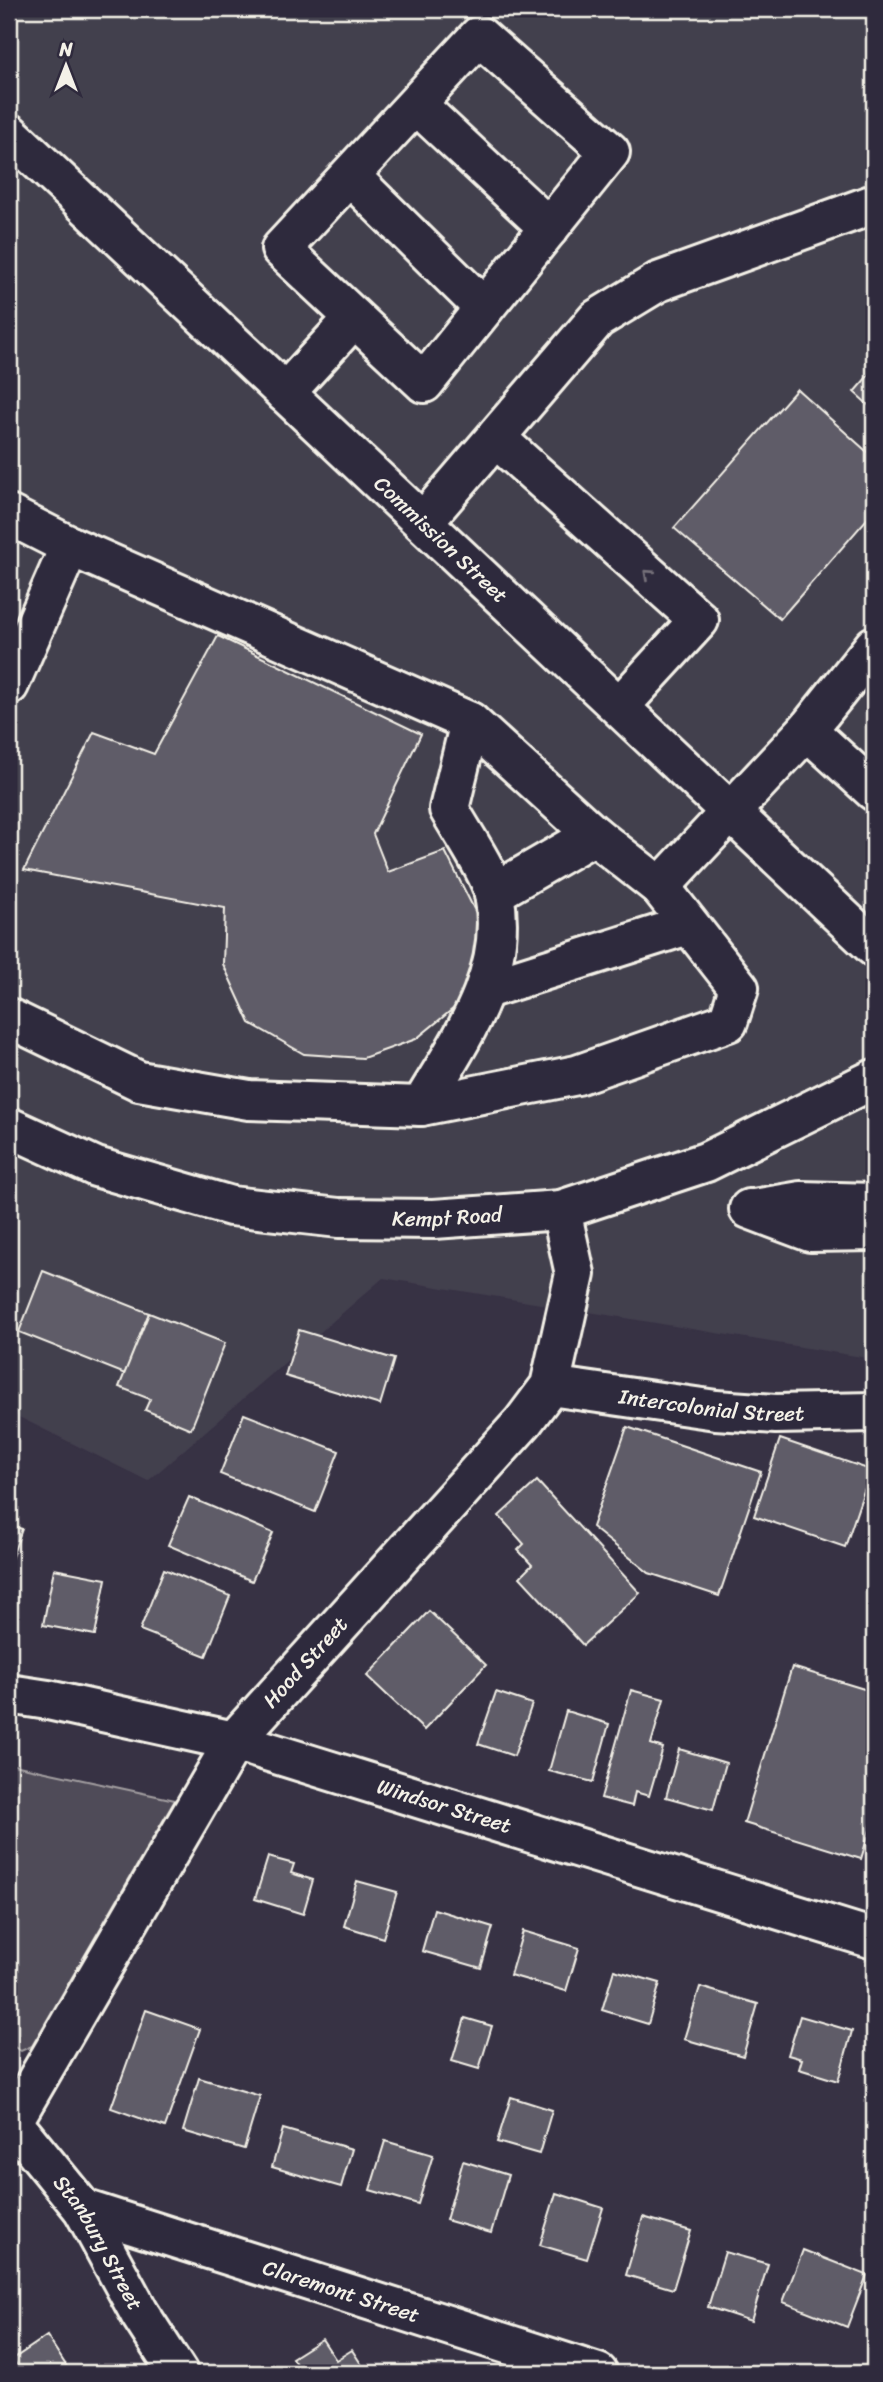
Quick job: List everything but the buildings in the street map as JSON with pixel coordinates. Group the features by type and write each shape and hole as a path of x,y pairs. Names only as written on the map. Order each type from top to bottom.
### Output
{"street":[{"path":"479,36 610,152 424,383 281,249 350,176 479,36"},
{"path":"417,105 549,228"},
{"name":"Commission Street","path":"9,132 874,947"},
{"path":"350,176 484,309"},
{"path":"423,522 497,439 597,319 657,282 874,204"},
{"path":"285,393 354,318"},
{"path":"497,439 699,620 620,706"},
{"path":"9,515 70,546 470,722 594,835 660,887 739,988 728,1022 577,1075 421,1106 248,1100 139,1081 9,1018"},
{"path":"9,685 70,546"},
{"path":"660,887 807,730 874,646"},
{"path":"421,1106 486,989 495,947 494,893 449,809 470,722"},
{"path":"807,730 874,791"},
{"path":"494,893 594,835"},
{"path":"486,989 688,926"},
{"name":"Kempt Road","path":"9,1127 96,1167 231,1206 339,1218 434,1219 561,1210 706,1162 874,1079"},
{"path":"874,1203 801,1202 748,1209 810,1232 874,1231"},
{"name":"Hood Street","path":"10,2122 234,1741 523,1422 550,1386 575,1274 561,1210"},
{"name":"Intercolonial Street","path":"550,1386 716,1410 776,1414 874,1412"},
{"name":"Windsor Street","path":"9,1694 48,1700 234,1741 874,1939"},
{"name":"Stanbury Street","path":"10,2122 83,2209 140,2314 178,2373"},
{"name":"Claremont Street","path":"83,2209 598,2373"}],"shaded area":[{"path":"9,9 874,9 874,1359 383,1278 148,1481 9,1412"},
{"path":"9,1764 175,1800 32,2046 21,2051 9,2044"}]}
